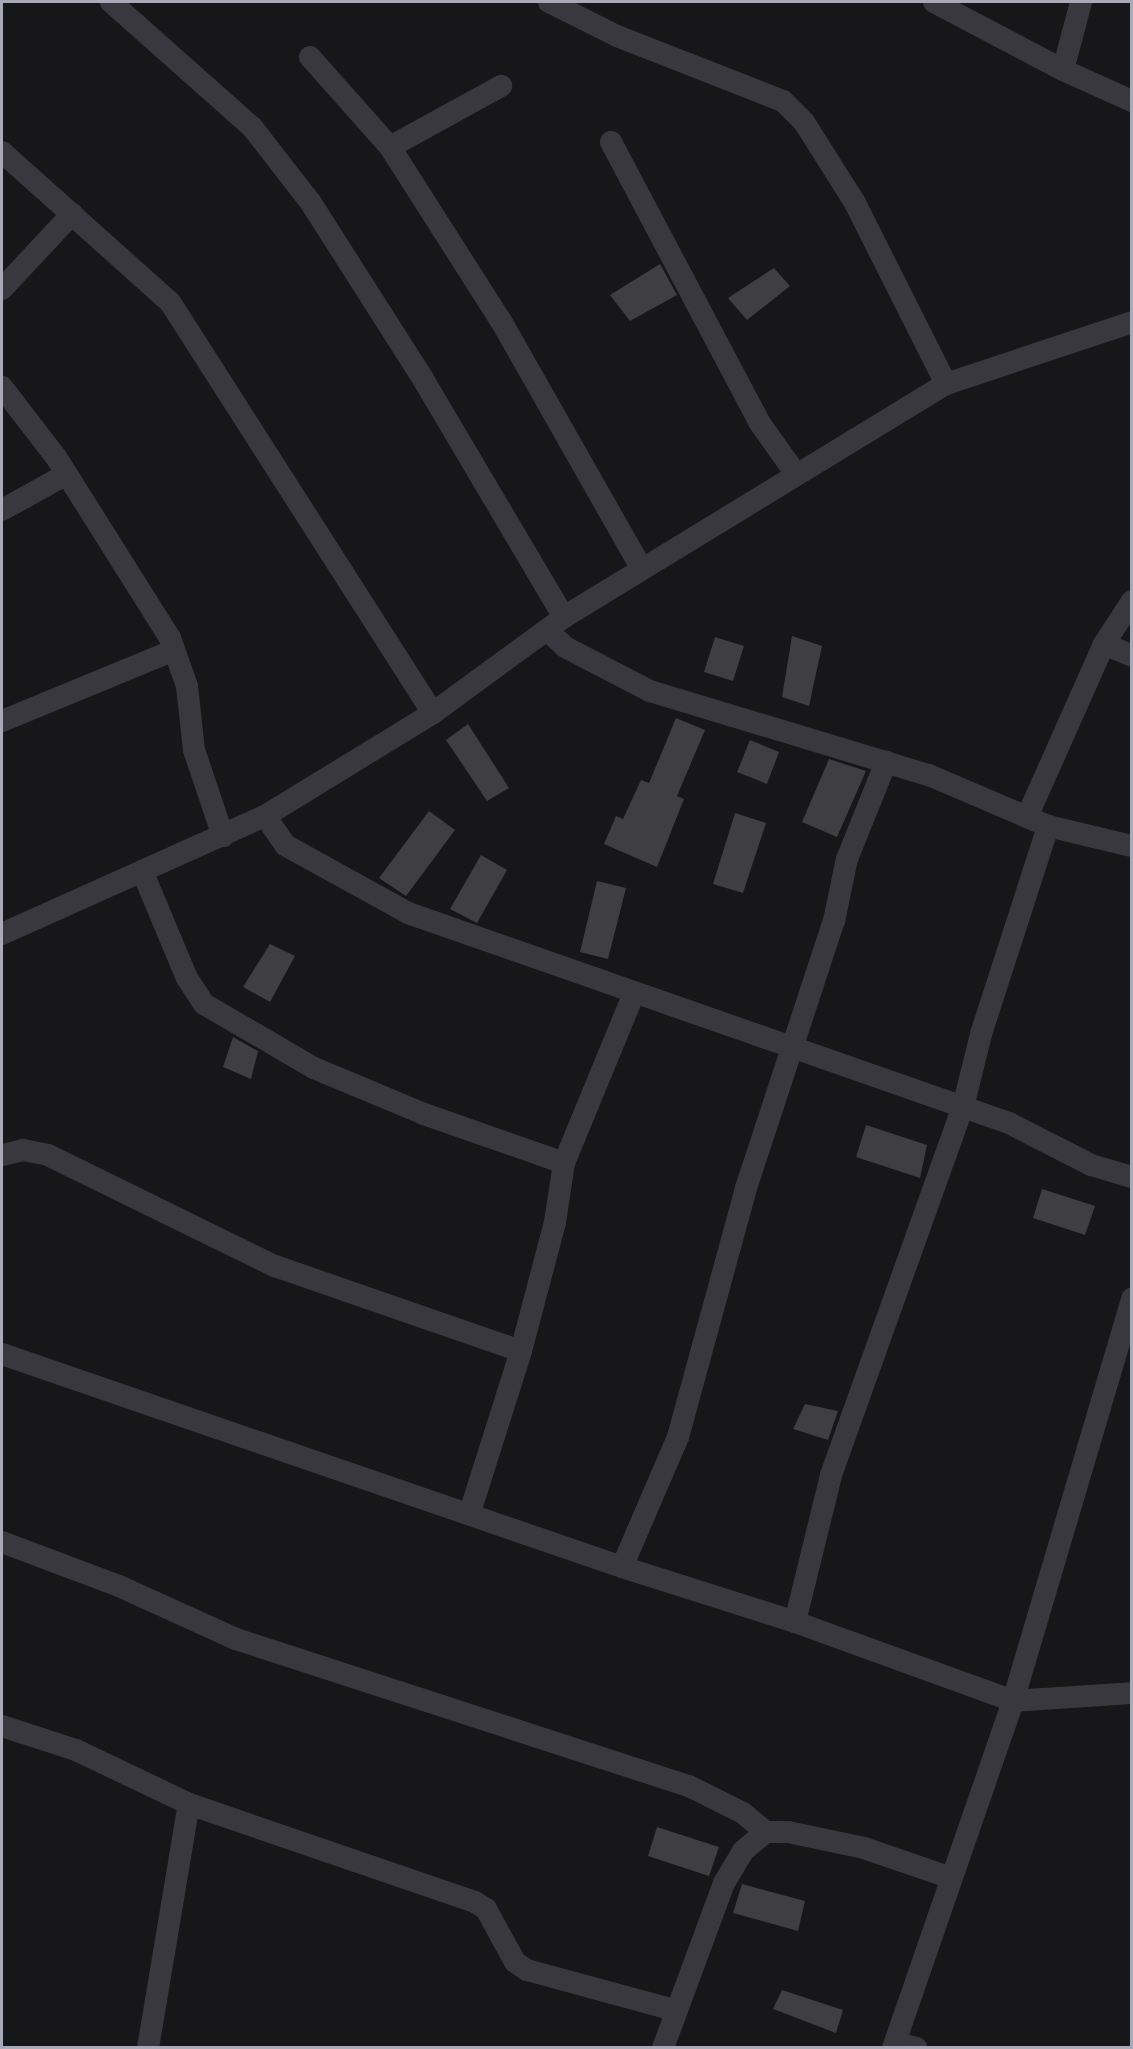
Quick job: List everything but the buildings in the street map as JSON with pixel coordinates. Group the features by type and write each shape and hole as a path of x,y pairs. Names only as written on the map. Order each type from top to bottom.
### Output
{"street":[{"path":"111,2 252,126 312,202 556,624 565,647 650,691 886,762 1048,826 1131,846"},
{"path":"549,2 617,36 783,101 804,122 855,203 946,384"},
{"path":"934,2 1063,70 1131,102"},
{"path":"1063,70 1081,2"},
{"path":"310,57 390,147 501,321 642,569"},
{"path":"390,147 501,86"},
{"path":"611,142 759,422 796,474"},
{"path":"2,152 152,282 184,320 433,713"},
{"path":"2,289 72,213"},
{"path":"2,934 143,873 265,816 433,713 556,624 642,569 946,384 1131,322"},
{"path":"2,387 21,407 67,474 174,650 187,686 194,750 223,836"},
{"path":"2,510 67,474"},
{"path":"1027,817 1104,644 1131,601"},
{"path":"1104,644 1131,656"},
{"path":"2,721 174,650"},
{"path":"622,1567 678,1437 746,1188 795,1048 834,921 847,859 886,762"},
{"path":"265,816 285,845 408,913 1009,1123 1091,1164 1131,1177"},
{"path":"795,1622 844,1435 963,1107 981,1034 1048,826"},
{"path":"143,873 187,978 204,1004 314,1068 424,1114 564,1163"},
{"path":"470,1512 522,1351 555,1222 564,1163 634,993"},
{"path":"2,1155 23,1150 48,1155 275,1266 522,1351"},
{"path":"901,2046 951,1878 1013,1701 1131,1298"},
{"path":"2,1354 470,1512 622,1567 795,1622 1013,1701 1131,1693"},
{"path":"2,1542 119,1586 236,1639 689,1786 743,1813 766,1832 788,1832 864,1848 951,1878"},
{"path":"2,1726 76,1750 189,1804 475,1902 486,1910 515,1962 526,1970 674,2010"},
{"path":"148,2048 189,1804"},
{"path":"663,2048 674,2010 724,1882 743,1851 766,1832"}]}
